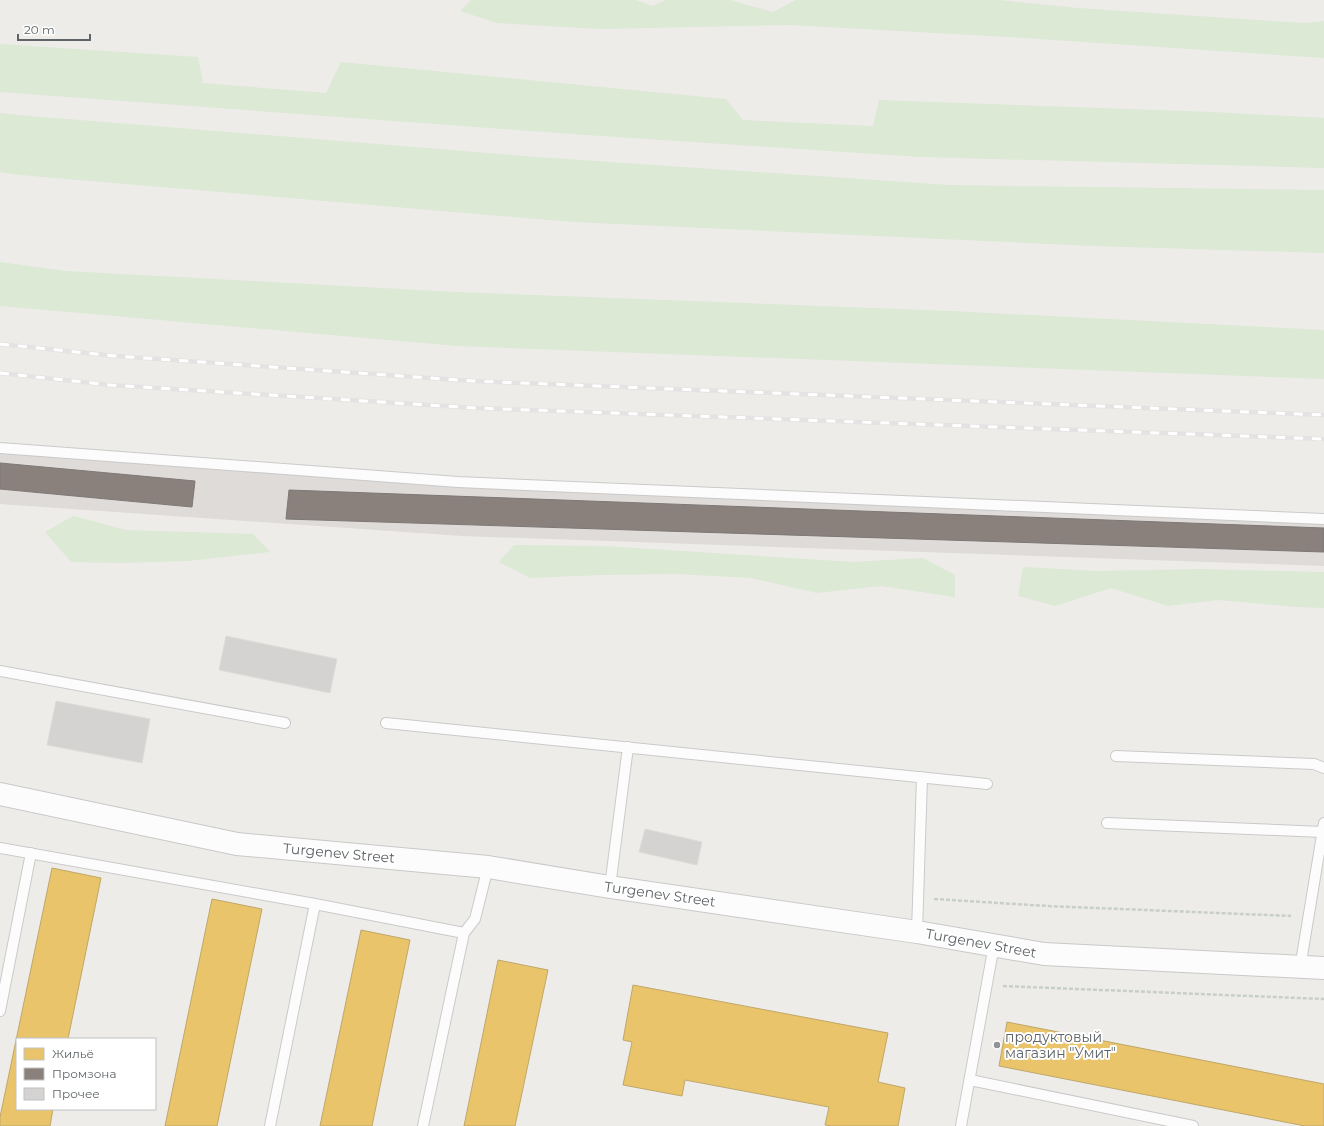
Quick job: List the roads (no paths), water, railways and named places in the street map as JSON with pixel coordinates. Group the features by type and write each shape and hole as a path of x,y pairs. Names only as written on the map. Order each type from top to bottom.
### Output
{"main road":[{"name":"Turgenev Street","path":"0,794 237,844 488,867 610,887 917,932 1044,954 1324,968"}],"lane":[{"path":"0,448 458,482 1324,518"},
{"path":"0,671 285,724"},
{"path":"386,723 987,784"},
{"path":"610,887 628,747"},
{"path":"1116,756 1314,764 1324,768"},
{"path":"917,932 922,777"},
{"path":"1107,823 1323,828 1300,968"},
{"path":"0,848 315,904 464,933"},
{"path":"0,1011 31,853"},
{"path":"424,1126 464,933 475,919 488,867"},
{"path":"270,1126 315,904"},
{"path":"961,1126 994,945"},
{"path":"970,1080 1193,1126"}],"railway":[{"path":"0,344 115,356 473,381 1324,415"},
{"path":"0,373 110,385 476,408 1324,439"}],"place":[{"name":"продуктовый магазин \"Умит\"","path":"997,1045"}]}
